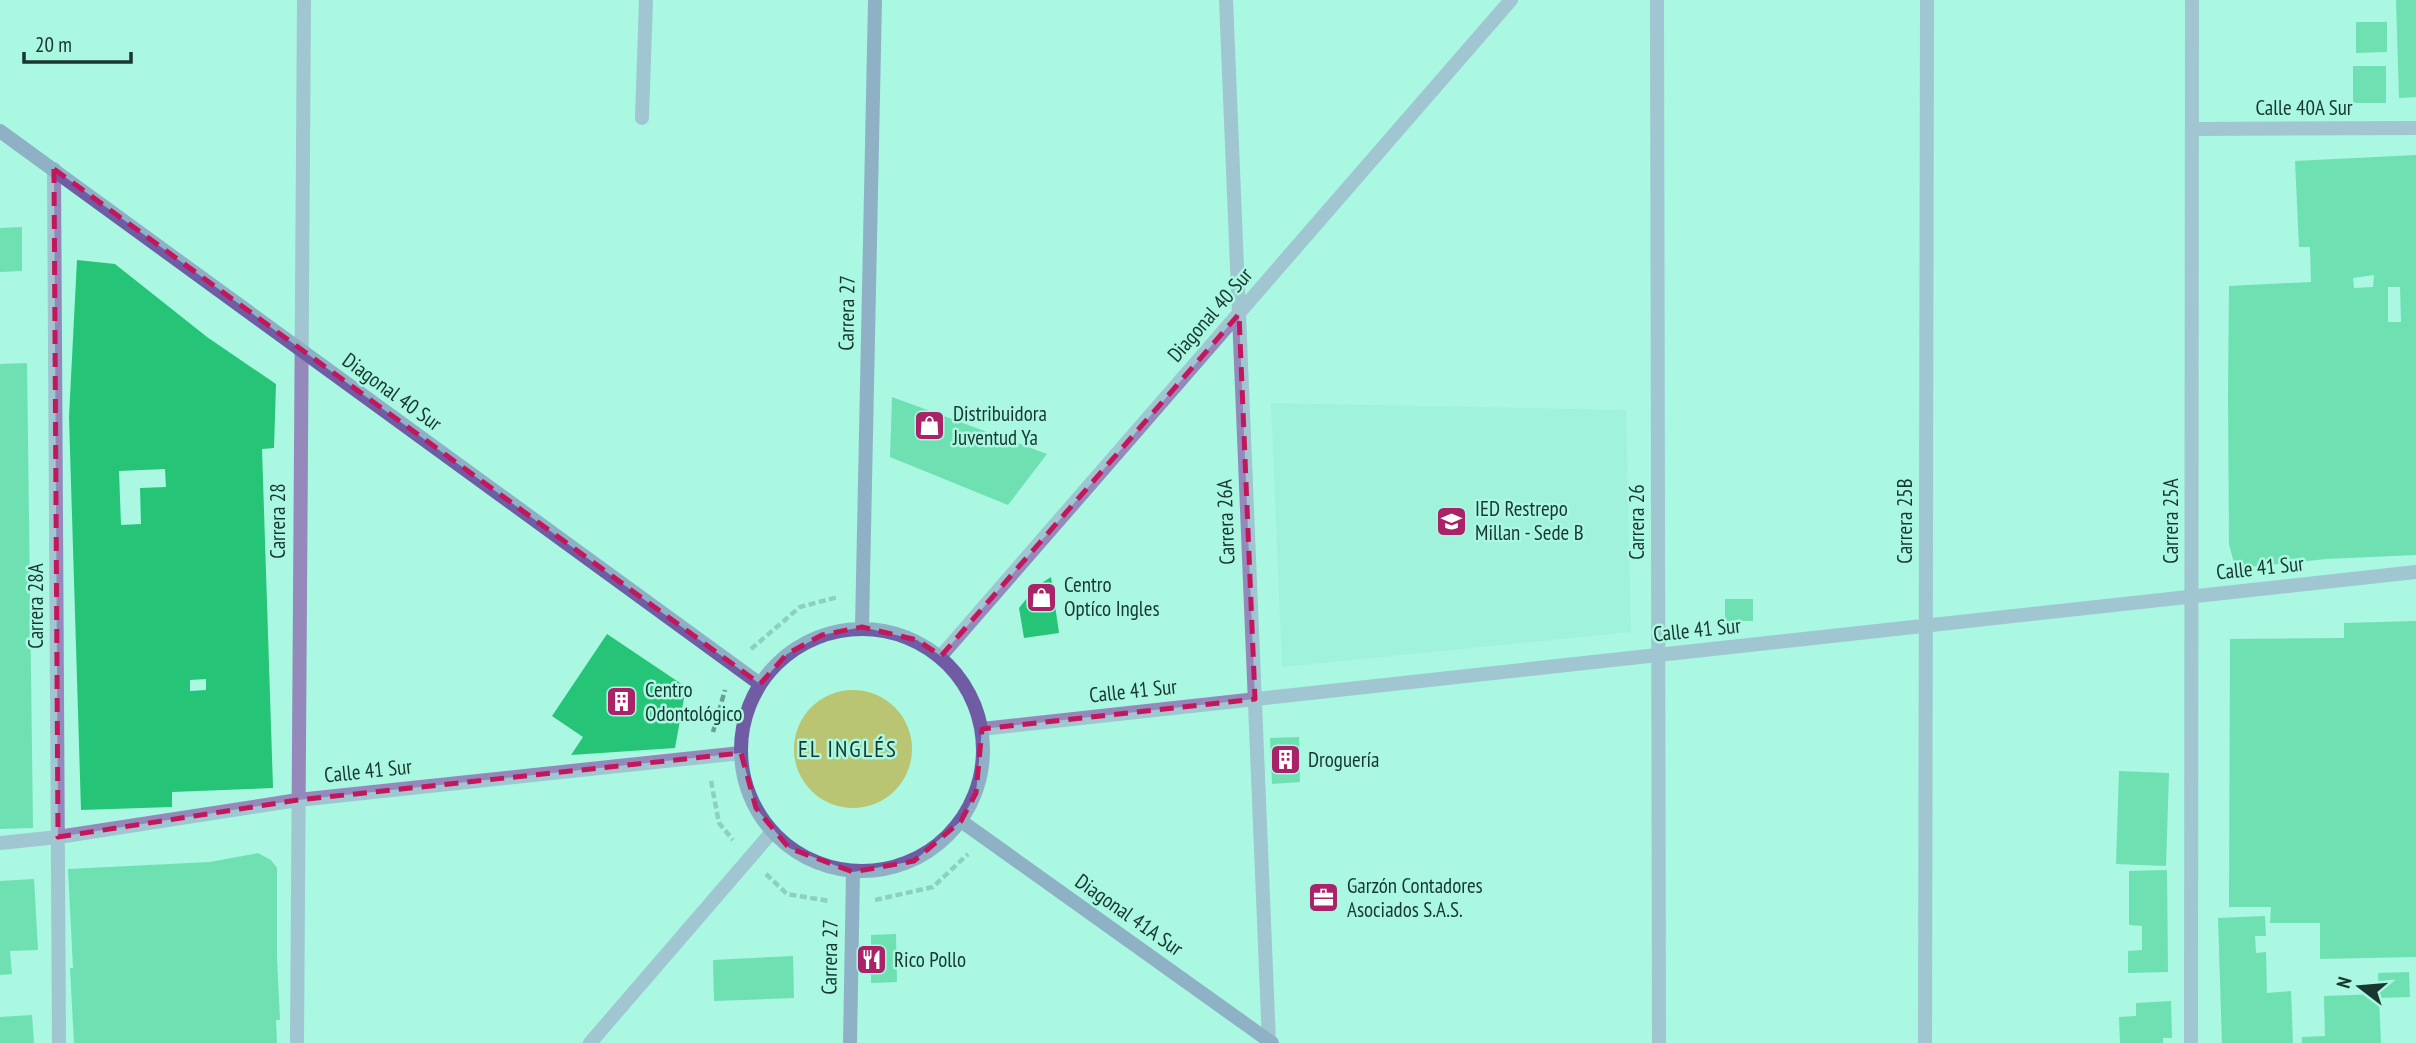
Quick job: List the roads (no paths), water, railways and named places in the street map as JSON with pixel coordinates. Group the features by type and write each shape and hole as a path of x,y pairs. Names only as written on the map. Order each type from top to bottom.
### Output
{"street":[{"name":"Carrera 28","path":"297,1043 303,0"},
{"path":"642,118 646,0"},
{"name":"Carrera 27","path":"862,627 875,0"},
{"name":"Carrera 26A","path":"1226,0 1270,1042"},
{"name":"Diagonal 40 Sur","path":"941,656 1511,0"},
{"name":"Carrera 26","path":"1657,0 1659,1043"},
{"name":"Carrera 25B","path":"1925,1043 1927,0"},
{"name":"Carrera 25A","path":"2191,1043 2192,0"},
{"name":"Calle 40A Sur","path":"2192,129 2416,128"},
{"name":"Diagonal 40 Sur","path":"0,131 760,684"},
{"name":"Carrera 28A","path":"54,169 59,1043"},
{"name":"Calle 41 Sur","path":"982,729 2416,572"},
{"path":"862,627 891,631 917,640 941,656 975,702 982,729 983,761 976,793 961,821 939,844 914,860 884,870 853,872 831,868 809,860 789,848 772,832 755,808 745,781 741,753 743,729 749,706 760,684 787,654 822,635 862,627"},
{"name":"Calle 41 Sur","path":"0,843 58,837 298,800 741,753"},
{"name":"Diagonal 41A Sur","path":"961,821 1270,1042"},
{"path":"590,1043 772,832"},
{"name":"Carrera 27","path":"849,1043 853,872"}],"place":[{"name":"Distribuidora Juventud Ya","path":"930,426"},
{"name":"IED Restrepo Millan - Sede B","path":"1452,521"},
{"name":"Centro Optíco Ingles","path":"1041,597"},
{"name":"Centro Odontológico","path":"622,702"},
{"name":"Droguería","path":"1285,760"},
{"name":"Garzón Contadores Asociados S.A.S.","path":"1324,898"},
{"name":"Rico Pollo","path":"871,960"}],"district":[{"name":"EL INGLÉS","path":"848,749"}]}
